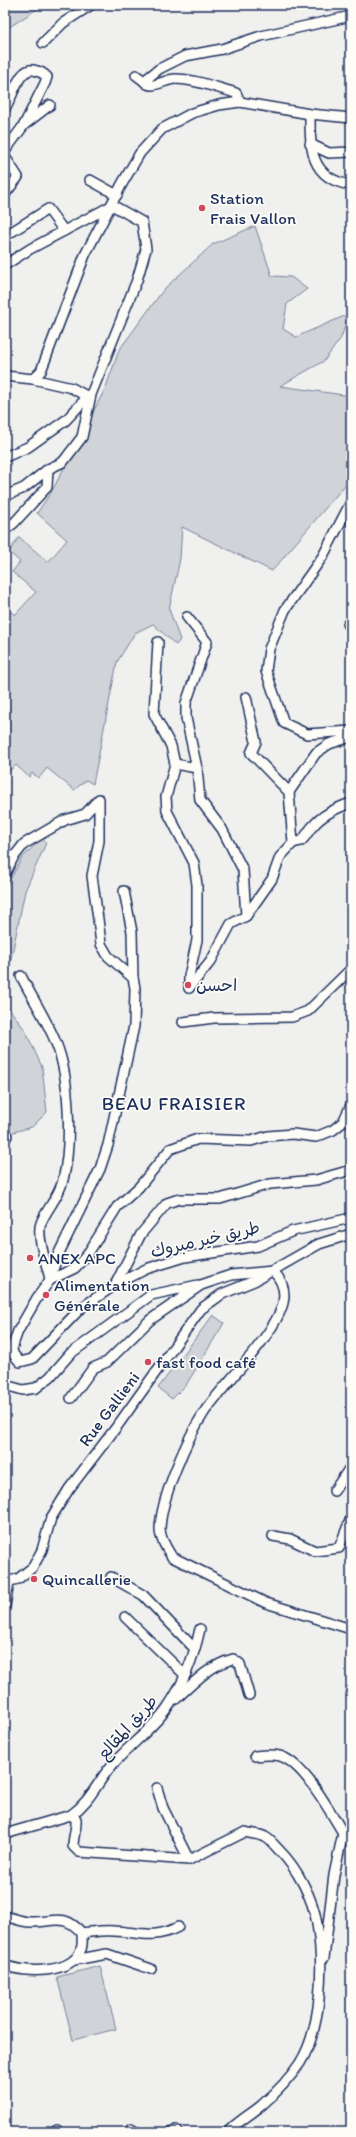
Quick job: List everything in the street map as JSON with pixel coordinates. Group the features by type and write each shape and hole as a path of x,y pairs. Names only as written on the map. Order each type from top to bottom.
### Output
{"street":[{"path":"43,43 63,23 91,5"},
{"path":"144,81 159,69 185,56 222,49 261,36 351,16"},
{"path":"5,109 20,78 28,69 32,68 47,77 24,125 5,151"},
{"path":"136,75 146,84 153,86 175,79 236,93 257,104"},
{"path":"236,93 240,102"},
{"path":"33,379 41,371 85,255 140,153 162,129 192,113 219,105 240,102 310,114 351,118"},
{"path":"24,125 50,105"},
{"path":"310,114 310,144 321,171 338,183 351,185"},
{"path":"310,144 329,153 351,152"},
{"path":"5,157 18,177 5,194"},
{"path":"90,180 117,195"},
{"path":"5,265 30,249 112,205"},
{"path":"5,496 24,488 48,469 63,462 82,437 90,395 137,280 146,250 142,222 112,205"},
{"path":"5,236 48,209 64,232"},
{"path":"5,376 33,379 72,388 90,395"},
{"path":"5,457 28,447 66,420 90,395"},
{"path":"5,530 14,523 48,487 48,469"},
{"path":"351,502 323,556 285,610 269,649 266,671 284,723 307,734 351,731"},
{"path":"187,617 206,642 186,703 186,718 197,768 200,800 222,830 242,870 246,916"},
{"path":"158,642 154,714 171,746 175,764 166,797 167,811 186,844 194,863 197,885 197,940 189,976 189,988 211,961 231,924 246,916 272,880 280,857 293,843 301,841 312,826 324,815 339,807 351,804"},
{"path":"246,697 256,742 251,753 289,792"},
{"path":"293,843 289,792 316,753 329,744 351,737"},
{"path":"175,764 197,768"},
{"path":"5,874 13,858 24,844 65,820 85,814 99,799 100,841 92,876 102,944 108,956 133,978"},
{"path":"50,1280 62,1246 100,1169 108,1146 134,1026 135,988 133,978 132,932 124,891"},
{"path":"183,1022 214,1018 292,1017 308,1011 351,969"},
{"path":"21,976 57,1043 64,1072 68,1101 63,1180 59,1195 40,1224 40,1239 50,1280"},
{"name":"طريق خير مبروك","path":"351,1105 343,1122 333,1130 316,1137 293,1134 268,1136 251,1141 198,1139 170,1149 139,1187 117,1207 99,1233 87,1255 75,1268 50,1280 37,1298 22,1325 12,1348 13,1354 20,1362 32,1359 81,1308 115,1285 146,1269 171,1261 258,1246 293,1232 351,1218"},
{"path":"115,1285 141,1234 167,1202 179,1199 220,1199 270,1184 316,1180 351,1170"},
{"name":"Rue Gallieni","path":"7,1582 18,1579 33,1567 42,1550 52,1518 69,1488 118,1425 201,1309 222,1294 273,1271 318,1244 351,1234"},
{"path":"5,1385 23,1390 36,1388 50,1377 70,1354 151,1296 201,1285 231,1275 273,1271 281,1278 283,1287 283,1304 270,1328 205,1412 178,1465 164,1505 160,1531 164,1545 172,1557 266,1603 351,1629"},
{"path":"71,1398 93,1368 107,1362 150,1320 201,1285"},
{"path":"334,1491 351,1466"},
{"path":"273,1536 290,1539 315,1551 339,1548 351,1518"},
{"path":"111,1577 143,1595 195,1649"},
{"path":"5,1606 7,1582"},
{"path":"124,1617 184,1674"},
{"name":"طريق المقالع","path":"71,1815 85,1804 109,1770 167,1709 180,1685 195,1649 200,1629"},
{"path":"167,1709 196,1679 225,1661 233,1659 240,1664 249,1695"},
{"path":"228,2132 239,2120 262,2105 282,2085 300,2063 309,2043 316,2018 334,1875 343,1833 320,1794 299,1769 281,1756 255,1756"},
{"path":"157,1788 163,1808 189,1860"},
{"path":"5,1834 71,1815 76,1819 77,1826 73,1836 73,1846 79,1852 189,1860 245,1832 266,1837 289,1859 307,1893 317,1923 321,1981"},
{"path":"5,1916 29,1922 55,1920 72,1923 82,1933 81,1950 74,1960"},
{"path":"82,1933 115,1931 152,1935 165,1933 178,1927"},
{"path":"5,1965 30,1971 57,1969 74,1960 107,1954 151,1969"},
{"path":"129,2132 131,2129 137,2132"},
{"path":"170,2132 176,2130 178,2132"}],"shaded area":[{"path":"5,5 43,5 8,28 5,32"},
{"path":"255,226 272,276 291,277 307,289 287,304 283,329 296,337 349,314 341,338 324,361 280,386 351,396 351,478 272,571 182,527 180,559 169,609 180,640 176,645 153,624 135,633 117,662 93,784 86,780 74,790 47,768 39,778 32,773 29,777 16,765 5,775 5,607 15,615 36,592 12,572 20,562 9,552 19,537 48,562 67,540 37,513 52,491 106,387 119,350 164,289 213,244"},
{"path":"42,838 46,843 25,891 5,988 5,889 22,858"},
{"path":"5,1003 25,1030 42,1067 47,1112 32,1127 10,1133 5,1128"},
{"path":"213,1315 224,1323 186,1385 172,1399 158,1388"},
{"path":"100,1966 116,2029 73,2040 57,1977"}],"place":[{"name":"Station Frais Vallon","path":"202,208"},
{"name":"احسن","path":"188,985"},
{"name":"ANEX APC","path":"30,1258"},
{"name":"Alimentation Générale","path":"46,1295"},
{"name":"fast food café","path":"148,1362"},
{"name":"Quincallerie","path":"34,1579"}],"district":[{"name":"BEAU FRAISIER","path":"174,1103"}]}
